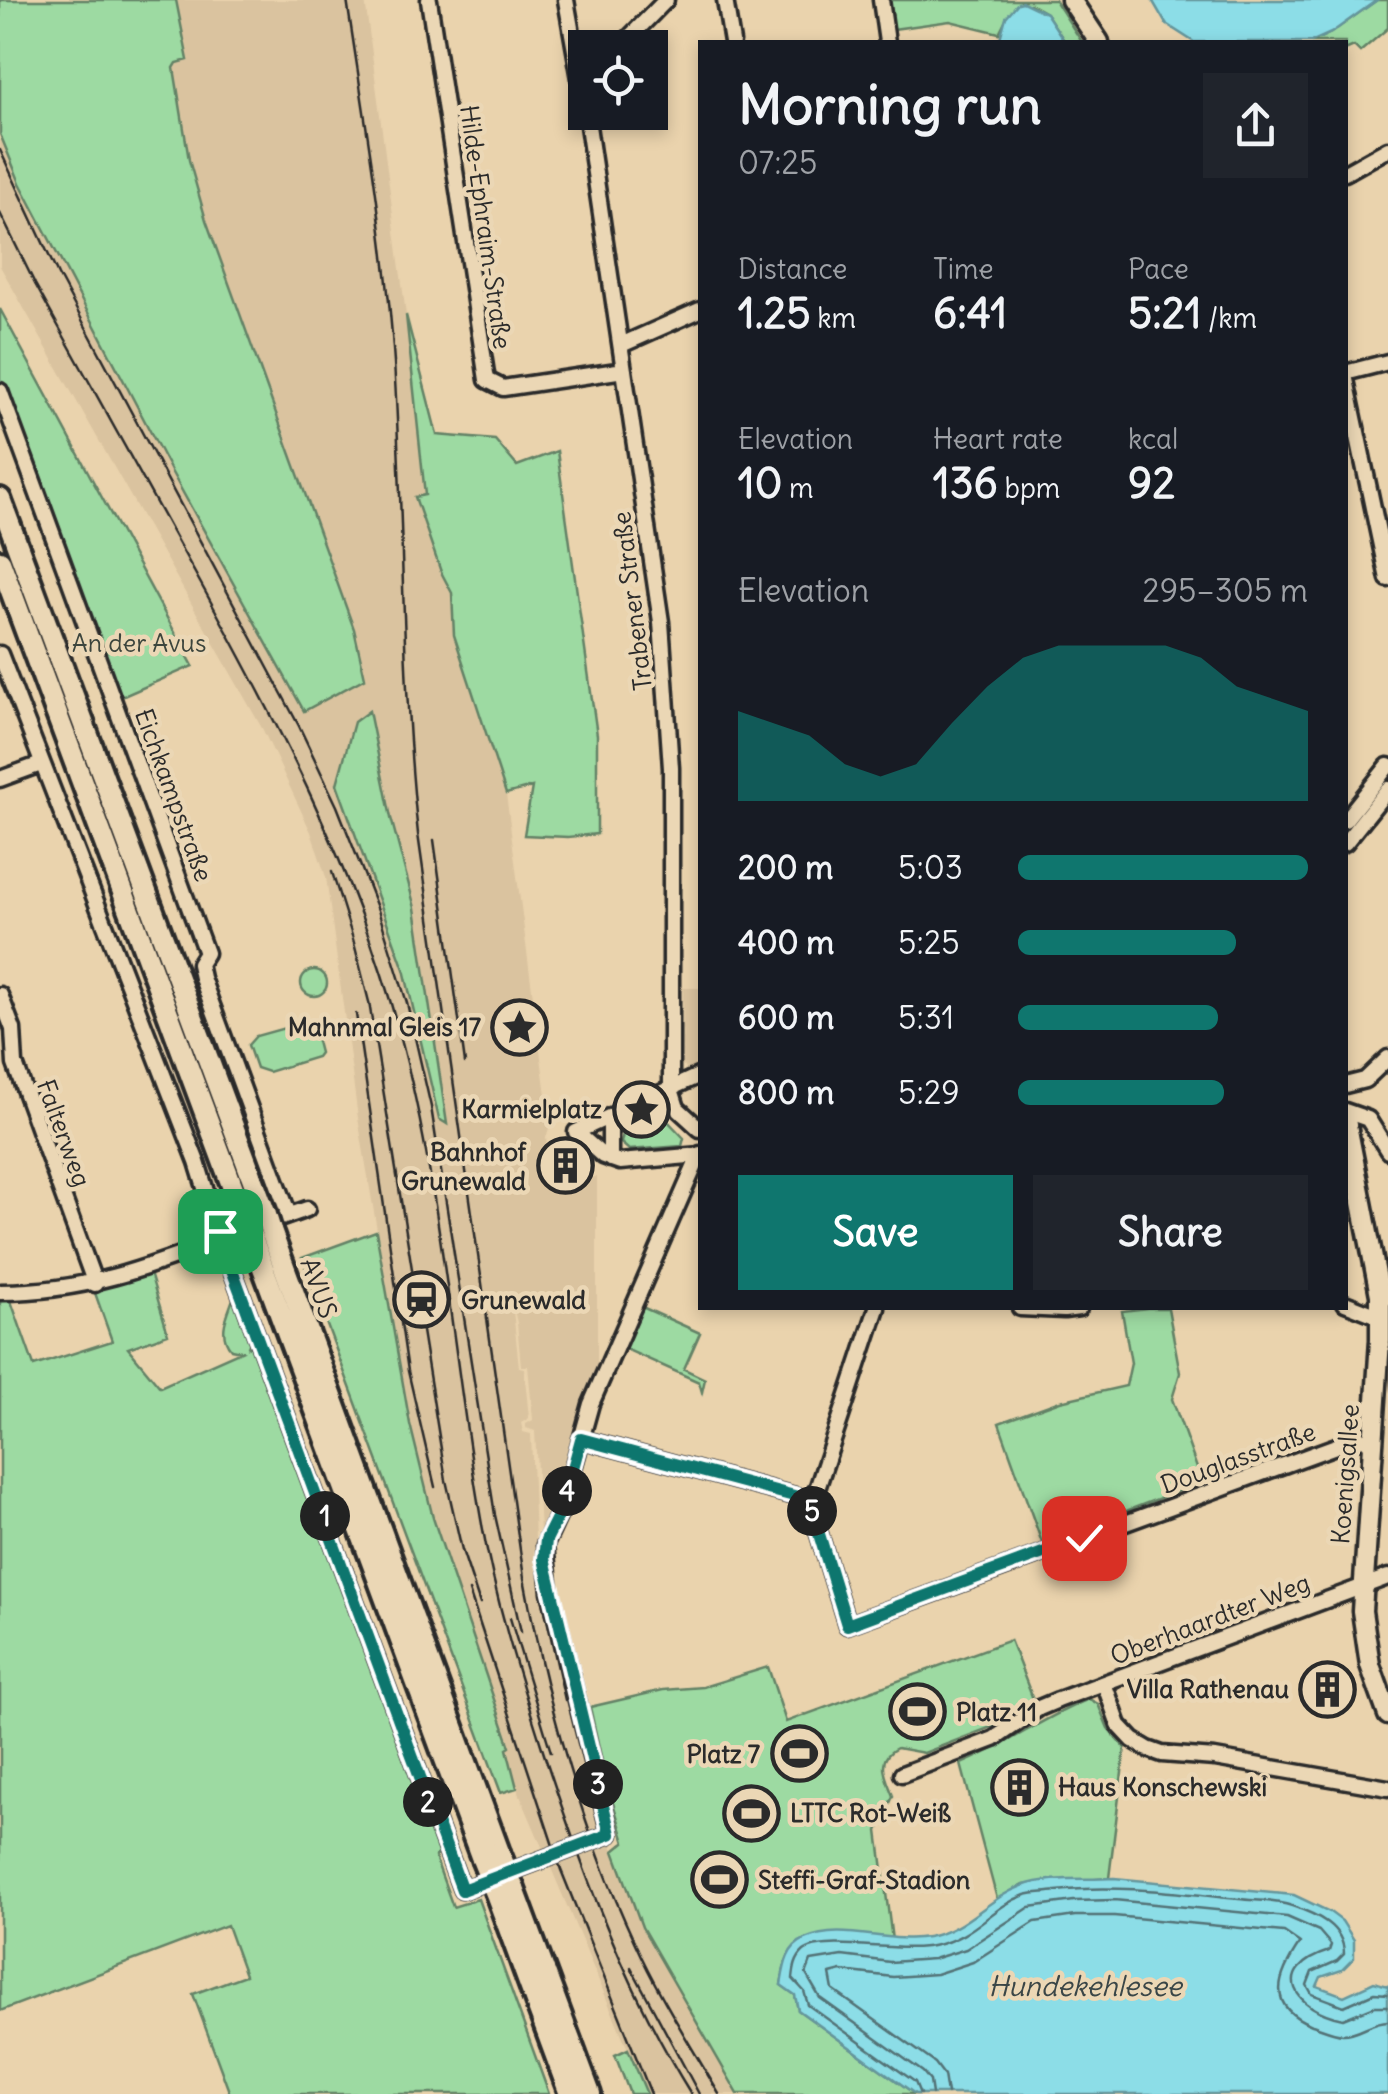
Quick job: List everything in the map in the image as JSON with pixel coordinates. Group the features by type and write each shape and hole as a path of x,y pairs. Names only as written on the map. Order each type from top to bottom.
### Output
{"highway":[{"name":"AVUS","path":"0,500 490,1855 590,2094"},
{"name":"AVUS","path":"0,561 263,1225"},
{"name":"AVUS","path":"505,1893 570,2094"}],"main road":[{"path":"1071,0 1097,40"},
{"name":"Koenigsallee","path":"1348,1128 1384,1319 1362,1586 1370,1665 1388,1715"}],"street":[{"name":"Hilde-Ephraim-Straße","path":"430,0 487,380 503,388 624,370"},
{"name":"Trabener Straße","path":"566,0 572,30"},
{"path":"637,30 666,0"},
{"path":"725,0 732,40"},
{"path":"880,0 887,40"},
{"name":"Trabener Straße","path":"589,130 662,640 670,768 671,1089"},
{"path":"1348,171 1388,149"},
{"path":"621,346 698,311"},
{"path":"1348,373 1388,362"},
{"path":"1348,388 1388,579"},
{"name":"Eichkampstraße","path":"0,391 206,952 199,964 263,1225"},
{"path":"0,654 196,1162 221,1240 462,1890 610,1834 544,1559 546,1540 562,1508 591,1404 698,1159"},
{"path":"0,779 41,764"},
{"path":"1348,816 1388,766"},
{"path":"1348,839 1388,789"},
{"name":"Falterweg","path":"0,995 13,1029 14,1064 95,1284"},
{"path":"1348,1084 1365,1080 1388,1058"},
{"path":"698,1076 576,1132 610,1159 620,1162 698,1155"},
{"path":"671,1089 677,1108 698,1127"},
{"path":"1348,1114 1368,1118 1388,1150"},
{"path":"610,1119 610,1159"},
{"path":"0,1292 51,1291 95,1284 307,1209"},
{"path":"1348,1304 1384,1319"},
{"path":"581,1439 813,1501 877,1310"},
{"name":"Douglasstraße","path":"813,1501 811,1508 847,1625 1355,1439 1373,1440"},
{"name":"Oberhaardter Weg","path":"902,1774 994,1739 1040,1708 1388,1577"},
{"path":"1104,1683 1119,1725 1148,1750 1388,1788"}],"shaded area":[{"path":"0,0 365,0 425,496 415,497 452,594 454,635 506,794 550,1125 546,1138 552,1180 597,1177 597,1364 580,1407 556,1499 540,1532 535,1431 526,1428 533,1420 528,1366 521,1366 512,1301 519,1367 524,1368 529,1418 521,1423 523,1432 531,1434 535,1540 553,1629 614,1851 642,1927 738,2094 647,2094 517,1788 509,1746 433,1518 410,1424 358,1118 326,877 311,832 263,730 0,266"},
{"path":"683,988 698,988 698,1064 689,1069 682,1065"}],"green space":[{"path":"0,0 176,0 188,60 174,68 189,160 206,220 354,629 365,678 304,711 171,471 20,183 0,134"},
{"path":"889,0 1055,0 1081,40 1064,40 1046,13 1030,4 1007,17 999,33 950,21 893,29"},
{"path":"1377,0 1388,0 1388,28 1360,52 1354,46 1348,49 1348,40 1315,40"},
{"name":"An der Avus","path":"0,309 193,666 119,698 0,380"},
{"path":"406,315 437,435 495,440 517,466 557,451 597,735 597,834 524,835 532,787 506,794 454,635 452,593 415,497 425,495"},
{"path":"369,711 415,908 447,1124 439,1119 404,969 337,784 354,722"},
{"path":"314,970 323,974 327,983 323,992 314,996 305,992 301,983 305,974"},
{"path":"306,1022 313,1026 320,1053 317,1057 268,1072 256,1068 248,1045 256,1036"},
{"path":"651,1113 662,1115 684,1138 682,1146 629,1150 621,1143 625,1125"},
{"path":"376,1231 410,1424 433,1518 510,1747 507,1749 517,1788 501,1793 302,1258"},
{"path":"150,1273 168,1334 128,1348 160,1387 241,1351 231,1349 225,1336 234,1296 251,1340 248,1347 252,1346 440,1852 435,1857 453,1907 478,1899 549,2094 230,2094 193,1994 245,1975 227,1925 0,2011 0,1301 11,1301 34,1366 112,1341 94,1290"},
{"path":"642,1307 700,1333 684,1369 705,1379 702,1392 699,1382 623,1348"},
{"path":"1168,1310 1180,1373 1172,1399 1202,1482 1042,1543 999,1423 1060,1401 1126,1386 1131,1363 1122,1311"},
{"name":"LTTC Rot-Weiß","path":"1010,1640 1033,1699 994,1726 924,1753 897,1748 886,1757 884,1769 893,1796 878,1831 892,1940 837,1934 809,1938 790,1953 784,1968 781,1985 795,1995 798,2010 915,2094 738,2094 642,1927 614,1851 625,1842 590,1707 663,1690 703,1687 768,1667 786,1722"},
{"path":"1089,1699 1098,1704 1108,1728 1125,1748 1109,1878 1023,1885 997,1899 961,1764"},
{"path":"628,2049 647,2094 630,2094 615,2055"}],"water":[{"path":"1152,0 1377,0 1315,40 1191,40 1166,24"},
{"path":"1018,3 1046,13 1064,40 1000,40 1006,17"},
{"name":"Hundekehlesee","path":"1114,1878 1294,1895 1342,1921 1354,1940 1354,1958 1342,1970 1321,1977 1317,1986 1344,1996 1374,1982 1388,1986 1388,2094 915,2094 798,2010 795,1995 781,1985 787,1958 794,1947 819,1934 927,1937 965,1922 1022,1886 1055,1880"}],"tram line":[{"path":"0,213 35,284 255,684 310,795 359,909 380,968 413,1088 436,1211 481,1519 508,1637 559,1798 607,1929 646,2013 691,2094"},
{"path":"332,872 369,1002 446,1480 462,1550 480,1604"},
{"path":"356,1014 408,1371 435,1487"},
{"path":"469,1591 561,1870 651,2094"}],"railway":[{"path":"347,0 390,317 408,716 418,834 524,1578 555,1717 598,1854 643,1961 719,2094"},
{"path":"0,150 58,275 299,726 337,806 378,910 407,1003 431,1107 495,1515 521,1632"},
{"path":"434,840 465,1063"},
{"path":"542,1597 565,1700"},
{"path":"510,1618 551,1752"},
{"path":"631,1967 699,2094"}],"place":[{"name":"Mahnmal Gleis 17","path":"520,1027"},
{"name":"Karmielplatz","path":"641,1109"},
{"name":"Bahnhof Grunewald","path":"565,1166"},
{"name":"Grunewald","path":"422,1300"},
{"name":"Villa Rathenau","path":"1328,1689"},
{"name":"Platz 11","path":"917,1712"},
{"name":"Platz 7","path":"799,1754"},
{"name":"Haus Konschewski","path":"1019,1787"},
{"name":"LTTC Rot-Weiß","path":"751,1813"},
{"name":"Steffi-Graf-Stadion","path":"719,1880"}],"route":[{"path":"220,1231 462,1890 610,1834 544,1559 546,1540 562,1508 581,1439 813,1501 811,1508 847,1625 1084,1538"}]}
